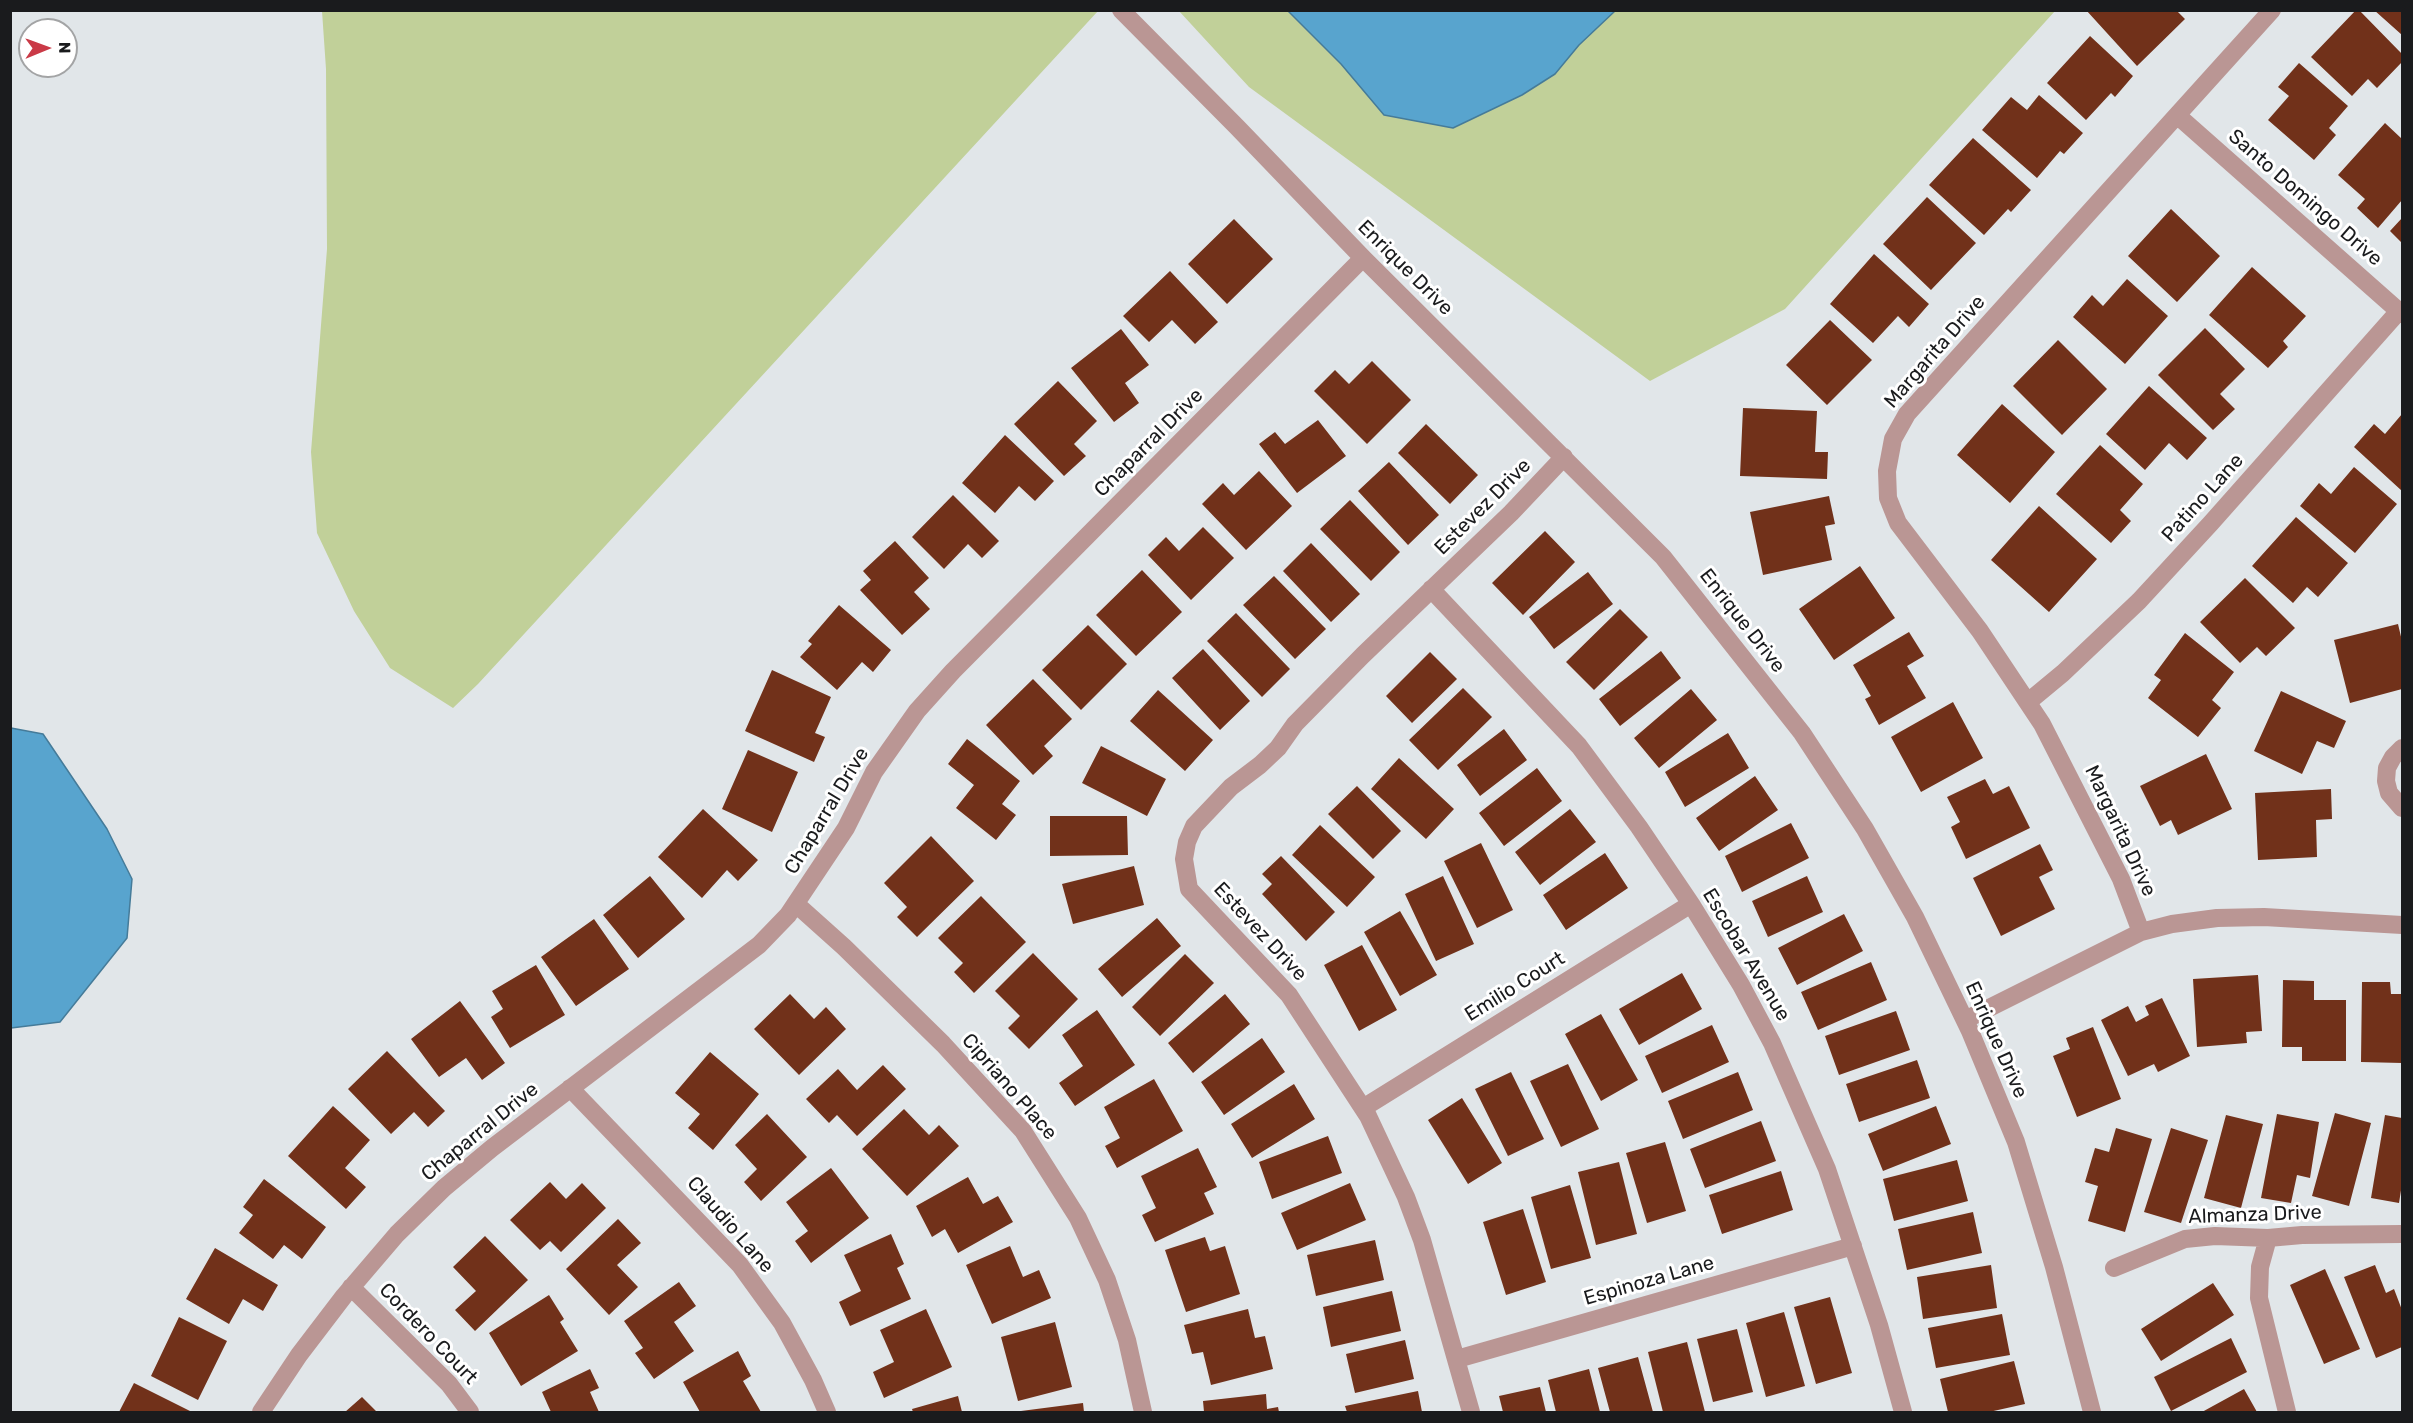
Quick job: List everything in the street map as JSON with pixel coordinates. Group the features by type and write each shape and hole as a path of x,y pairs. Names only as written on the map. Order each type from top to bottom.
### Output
{"street":[{"name":"Enrique Drive","path":"1121,10 1363,258 1663,557 1802,734 1865,829 1915,917 1965,1020 2016,1142 2054,1267 2092,1413"},
{"name":"Margarita Drive","path":"2141,932 2121,879 2042,724 1980,631 1898,523 1888,498 1887,471 1893,439 1906,414 2272,10"},
{"name":"Santo Domingo Drive","path":"2178,116 2401,313"},
{"name":"Chaparral Drive","path":"261,1413 299,1354 351,1287 397,1234 444,1188 570,1088 759,945 796,904 846,828 874,772 917,711 953,671 1363,258"},
{"name":"Patino Lane","path":"2028,702 2139,601 2401,313"},
{"name":"Estevez Drive","path":"1471,1413 1422,1240 1406,1197 1363,1108 1290,995 1190,889 1184,859 1187,842 1194,826 1231,787 1278,748 1295,724 1511,513 1564,457"},
{"name":"Escobar Avenue","path":"1431,590 1579,746 1640,827 1741,985 1772,1043 1827,1169 1879,1325 1903,1413"},
{"path":"2403,748 2392,757 2387,768 2386,781 2389,793 2396,804 2403,808"},
{"name":"Cipriano Place","path":"796,904 844,947 935,1036 1023,1131 1078,1218 1107,1280 1127,1341 1143,1413"},
{"name":"Emilio Court","path":"1363,1108 1691,904"},
{"path":"1965,1020 2141,932 2172,924 2217,918 2264,917 2403,925"},
{"name":"Claudio Lane","path":"570,1088 740,1265 782,1323 813,1380 827,1413"},
{"name":"Almanza Drive","path":"2114,1268 2185,1239 2215,1236 2268,1238 2302,1235 2403,1234"},
{"path":"2268,1238 2260,1267 2259,1298 2287,1413"},
{"name":"Espinoza Lane","path":"1457,1359 1853,1246"},
{"name":"Cordero Court","path":"351,1287 449,1384 470,1413"}],"green space":[{"path":"322,10 1098,11 478,684 453,708 390,668 354,611 317,533 311,452 327,249 326,69"},
{"path":"1179,11 2055,11 1785,309 1650,381 1249,87"}],"water":[{"path":"1288,11 1615,11 1579,45 1555,74 1522,95 1453,128 1384,115 1341,64"},
{"path":"11,728 43,734 107,829 132,879 127,938 60,1022 11,1028"}],"building":[{"path":"2086,10 2176,10 2185,19 2137,66"},
{"path":"2356,10 2359,10 2402,54 2402,62 2377,88 2368,79 2352,96 2311,57"},
{"path":"2374,10 2402,10 2402,35"},
{"path":"2090,36 2133,76 2115,97 2111,93 2086,120 2047,83"},
{"path":"2299,63 2348,106 2329,128 2336,135 2314,160 2268,120 2289,96 2278,87"},
{"path":"2039,95 2083,133 2064,154 2060,151 2037,178 1982,130 2011,97 2027,110"},
{"path":"2385,123 2402,139 2402,200 2378,228 2357,208 2365,199 2338,175"},
{"path":"1973,138 2031,190 2011,212 2008,209 1984,235 1929,185"},
{"path":"1927,197 1976,243 1931,290 1883,244"},
{"path":"2171,209 2220,256 2177,302 2128,256"},
{"path":"2402,218 2402,243 2390,231"},
{"path":"1234,219 1273,259 1227,304 1188,264"},
{"path":"1874,254 1929,304 1909,327 1898,316 1873,343 1830,304"},
{"path":"2252,267 2306,316 2283,341 2288,347 2268,368 2209,315"},
{"path":"1170,271 1218,322 1195,344 1172,320 1149,342 1123,316"},
{"path":"2127,279 2168,316 2125,364 2073,317 2092,295 2103,306"},
{"path":"1830,320 1872,360 1827,405 1786,365"},
{"path":"2205,328 2245,369 2220,394 2235,409 2213,430 2158,375"},
{"path":"1121,329 1149,365 1125,383 1139,403 1114,422 1071,368"},
{"path":"2058,340 2107,389 2062,435 2013,386"},
{"path":"1372,361 1411,400 1367,444 1314,391 1335,370 1349,384"},
{"path":"1058,381 1097,421 1074,444 1086,456 1064,476 1014,424"},
{"path":"2149,386 2207,438 2187,460 2169,443 2145,470 2106,434"},
{"path":"2002,404 2055,452 2010,503 1957,455"},
{"path":"1743,408 1817,411 1815,452 1828,452 1827,479 1740,476"},
{"path":"2402,414 2402,491 2354,447 2374,424 2385,434"},
{"path":"1318,420 1346,456 1297,493 1259,444 1275,432 1285,444"},
{"path":"1426,424 1478,475 1450,504 1398,453"},
{"path":"1005,435 1054,481 1035,501 1019,486 995,513 962,483"},
{"path":"2100,445 2143,484 2120,510 2131,521 2111,543 2056,494"},
{"path":"1389,462 1439,515 1408,545 1358,491"},
{"path":"2354,467 2397,504 2355,553 2300,506 2319,483 2331,494"},
{"path":"1259,471 1292,506 1246,550 1202,504 1223,483 1234,495"},
{"path":"953,495 999,541 982,558 968,544 944,569 912,537"},
{"path":"1829,496 1835,524 1825,526 1832,560 1763,575 1750,512"},
{"path":"1350,500 1400,552 1371,581 1320,529"},
{"path":"2039,506 2097,559 2049,612 1991,560"},
{"path":"2296,517 2348,563 2318,597 2307,587 2293,603 2252,566"},
{"path":"1203,527 1234,558 1191,600 1148,555 1166,537 1179,551"},
{"path":"1545,531 1575,562 1523,615 1492,583"},
{"path":"895,541 929,578 914,592 930,609 902,635 860,590 871,580 863,571"},
{"path":"1311,543 1360,594 1331,622 1283,571"},
{"path":"1860,566 1895,618 1834,660 1799,609"},
{"path":"1142,570 1182,612 1136,656 1096,615"},
{"path":"1588,572 1613,604 1554,649 1529,617"},
{"path":"1274,576 1326,629 1295,659 1243,605"},
{"path":"2245,578 2295,628 2266,656 2257,647 2240,663 2200,622"},
{"path":"839,605 891,650 873,672 862,662 837,690 800,657 812,644 808,641"},
{"path":"1620,609 1648,637 1594,690 1566,662"},
{"path":"1236,613 1290,669 1262,697 1207,641"},
{"path":"2398,624 2402,641 2402,689 2350,703 2334,640"},
{"path":"1088,625 1127,664 1081,710 1042,670"},
{"path":"1909,632 1924,656 1907,666 1926,698 1879,725 1865,699 1871,696 1853,665"},
{"path":"2185,633 2234,672 2212,700 2221,708 2198,737 2148,698 2161,680 2154,675"},
{"path":"1203,649 1250,701 1220,730 1172,678"},
{"path":"1661,651 1681,678 1620,726 1599,699"},
{"path":"1430,652 1457,679 1412,723 1386,696"},
{"path":"772,670 831,697 815,733 825,737 814,762 745,731"},
{"path":"1033,679 1072,719 1044,746 1053,756 1033,775 986,725"},
{"path":"1463,688 1492,717 1438,770 1409,740"},
{"path":"1691,689 1717,720 1659,768 1634,738"},
{"path":"1158,690 1213,740 1185,771 1130,721"},
{"path":"2281,691 2346,721 2334,748 2317,741 2302,774 2254,751"},
{"path":"1953,702 1983,758 1921,792 1891,737"},
{"path":"1504,729 1527,760 1480,796 1457,765"},
{"path":"1728,733 1749,768 1685,807 1665,772"},
{"path":"967,739 1020,781 1002,804 1016,815 996,840 956,808 974,785 948,764"},
{"path":"1101,746 1166,779 1147,816 1082,783"},
{"path":"748,750 798,772 772,832 722,809"},
{"path":"2206,754 2232,809 2178,835 2171,820 2160,826 2140,786"},
{"path":"1399,758 1454,809 1426,839 1371,789"},
{"path":"1537,768 1562,801 1504,846 1479,813"},
{"path":"1755,776 1778,810 1719,851 1696,818"},
{"path":"1985,779 1993,794 2009,786 2030,828 1966,859 1951,827 1960,822 1947,797"},
{"path":"1357,786 1401,831 1373,859 1328,814"},
{"path":"2331,789 2332,819 2316,820 2317,857 2258,860 2255,793"},
{"path":"703,809 758,860 738,881 727,870 702,898 658,857"},
{"path":"1570,809 1596,842 1540,885 1515,852"},
{"path":"1050,816 1127,816 1128,855 1050,856"},
{"path":"1791,823 1809,858 1742,892 1725,856"},
{"path":"1320,825 1375,877 1347,907 1292,855"},
{"path":"931,836 974,881 917,937 897,917 907,907 884,883"},
{"path":"1481,843 1513,910 1477,928 1444,861"},
{"path":"2040,844 2053,870 2039,877 2055,909 2001,936 1973,878"},
{"path":"1605,853 1628,888 1566,930 1543,895"},
{"path":"1281,856 1335,912 1306,941 1262,894 1272,884 1262,874"},
{"path":"1134,866 1144,905 1073,924 1062,884"},
{"path":"650,876 685,919 638,958 603,915"},
{"path":"1443,876 1474,944 1436,961 1405,894"},
{"path":"1807,876 1823,912 1768,937 1752,901"},
{"path":"981,896 1026,942 974,993 954,972 963,963 938,938"},
{"path":"1400,911 1437,975 1400,996 1364,932"},
{"path":"1844,914 1863,951 1797,985 1778,948"},
{"path":"1157,918 1181,946 1122,997 1098,969"},
{"path":"594,919 629,969 576,1006 541,957"},
{"path":"1362,945 1397,1010 1359,1031 1324,965"},
{"path":"1033,953 1078,999 1029,1049 1008,1028 1020,1016 995,991"},
{"path":"1185,954 1214,983 1160,1036 1132,1007"},
{"path":"1871,962 1887,1000 1818,1030 1801,992"},
{"path":"536,965 565,1015 510,1048 491,1017 503,1009 492,991"},
{"path":"1682,973 1702,1009 1639,1045 1619,1009"},
{"path":"2258,975 2262,1031 2246,1032 2247,1043 2197,1047 2193,979"},
{"path":"2283,980 2314,981 2314,1000 2346,1000 2346,1061 2302,1061 2302,1047 2282,1047"},
{"path":"2362,982 2390,982 2391,994 2402,994 2402,1063 2361,1062"},
{"path":"790,994 814,1019 826,1007 846,1029 799,1075 754,1029"},
{"path":"1225,994 1250,1024 1193,1073 1168,1043"},
{"path":"2162,998 2190,1056 2158,1072 2154,1064 2128,1076 2101,1020 2128,1006 2136,1022 2149,1015 2145,1006"},
{"path":"460,1001 505,1063 482,1080 466,1058 439,1077 411,1039"},
{"path":"1097,1010 1135,1065 1075,1106 1059,1083 1083,1066 1062,1035"},
{"path":"1896,1011 1910,1050 1839,1075 1825,1036"},
{"path":"1601,1014 1638,1080 1601,1101 1565,1034"},
{"path":"1712,1025 1729,1062 1662,1093 1645,1056"},
{"path":"2093,1027 2121,1099 2077,1117 2053,1056 2070,1049 2066,1038"},
{"path":"1262,1038 1285,1072 1224,1115 1201,1082"},
{"path":"387,1051 445,1111 428,1127 414,1112 391,1134 348,1089"},
{"path":"710,1052 759,1094 713,1150 688,1128 700,1114 675,1093"},
{"path":"1917,1060 1930,1098 1859,1122 1846,1084"},
{"path":"1568,1064 1599,1129 1561,1147 1530,1081"},
{"path":"883,1065 906,1089 857,1136 837,1115 829,1123 806,1099 838,1069 857,1090"},
{"path":"1511,1072 1544,1139 1508,1156 1475,1089"},
{"path":"1738,1072 1753,1110 1683,1139 1668,1101"},
{"path":"1154,1079 1183,1131 1117,1168 1105,1146 1120,1138 1104,1107"},
{"path":"1294,1084 1315,1119 1252,1158 1231,1124"},
{"path":"1462,1098 1502,1163 1468,1184 1428,1120"},
{"path":"333,1106 370,1140 345,1168 366,1187 346,1209 288,1156"},
{"path":"1936,1106 1951,1144 1883,1171 1868,1134"},
{"path":"904,1109 929,1135 939,1125 959,1146 907,1196 862,1149"},
{"path":"2335,1113 2371,1123 2349,1206 2312,1196"},
{"path":"767,1114 807,1157 761,1201 744,1182 757,1169 735,1145"},
{"path":"2277,1114 2319,1122 2310,1178 2297,1175 2291,1203 2261,1198"},
{"path":"2226,1115 2263,1124 2241,1208 2204,1198"},
{"path":"2385,1115 2402,1118 2402,1184 2399,1203 2371,1198"},
{"path":"1761,1121 1776,1161 1705,1188 1690,1149"},
{"path":"2116,1128 2152,1139 2125,1232 2088,1221 2098,1186 2085,1182 2095,1148 2109,1152"},
{"path":"2171,1128 2208,1140 2181,1223 2144,1212"},
{"path":"1328,1136 1342,1173 1272,1199 1259,1162"},
{"path":"1665,1142 1686,1211 1647,1223 1626,1153"},
{"path":"1198,1148 1217,1187 1204,1193 1214,1214 1155,1242 1142,1215 1156,1208 1141,1176"},
{"path":"1957,1160 1968,1201 1894,1221 1883,1179"},
{"path":"1619,1162 1637,1234 1596,1245 1578,1172"},
{"path":"831,1168 869,1218 811,1263 795,1241 808,1231 786,1202"},
{"path":"1781,1171 1793,1210 1722,1234 1709,1195"},
{"path":"968,1177 983,1204 998,1196 1013,1222 958,1253 945,1229 932,1237 916,1206"},
{"path":"264,1179 326,1227 302,1259 284,1245 273,1259 239,1233 253,1215 243,1207"},
{"path":"550,1182 566,1199 582,1183 606,1208 561,1252 550,1241 540,1250 510,1220"},
{"path":"1350,1183 1366,1220 1297,1250 1281,1213"},
{"path":"1570,1185 1591,1258 1551,1269 1531,1197"},
{"path":"1523,1209 1546,1282 1506,1295 1483,1222"},
{"path":"1973,1212 1982,1253 1907,1270 1898,1229"},
{"path":"618,1219 641,1243 617,1265 638,1287 609,1315 566,1269"},
{"path":"891,1234 904,1264 897,1268 911,1299 850,1326 839,1302 861,1291 844,1255"},
{"path":"485,1236 528,1280 475,1331 455,1310 476,1291 453,1267"},
{"path":"1205,1237 1210,1251 1225,1246 1240,1294 1186,1312 1165,1250"},
{"path":"1375,1240 1384,1280 1316,1296 1307,1255"},
{"path":"1010,1246 1023,1277 1039,1270 1051,1298 992,1324 966,1265"},
{"path":"215,1248 278,1285 263,1311 243,1299 229,1324 186,1299"},
{"path":"1991,1265 1997,1308 1923,1319 1917,1277"},
{"path":"2375,1265 2386,1293 2394,1289 2402,1310 2402,1347 2376,1358 2344,1277"},
{"path":"2325,1269 2360,1349 2324,1364 2290,1285"},
{"path":"679,1282 696,1306 674,1322 694,1351 654,1379 635,1353 643,1348 624,1321"},
{"path":"2213,1283 2234,1315 2161,1361 2141,1329"},
{"path":"1392,1291 1401,1331 1331,1347 1323,1307"},
{"path":"549,1295 564,1319 560,1322 578,1351 521,1386 489,1333"},
{"path":"1830,1297 1852,1373 1816,1384 1794,1307"},
{"path":"926,1309 952,1367 884,1398 873,1372 894,1362 880,1330"},
{"path":"1248,1309 1255,1338 1265,1336 1273,1369 1211,1385 1203,1352 1192,1354 1184,1325"},
{"path":"1784,1312 1805,1386 1766,1397 1746,1323"},
{"path":"2002,1314 2010,1355 1936,1368 1928,1328"},
{"path":"179,1317 227,1341 198,1400 151,1376"},
{"path":"1055,1322 1072,1387 1018,1401 1001,1337"},
{"path":"1737,1329 1753,1392 1713,1402 1697,1339"},
{"path":"2231,1338 2247,1372 2171,1411 2154,1377"},
{"path":"1405,1340 1414,1379 1355,1393 1346,1354"},
{"path":"1687,1342 1705,1412 1663,1412 1648,1352"},
{"path":"738,1351 751,1376 743,1381 761,1412 700,1412 683,1382"},
{"path":"1638,1357 1653,1412 1610,1412 1598,1368"},
{"path":"2014,1361 2025,1404 1989,1412 1948,1412 1940,1379"},
{"path":"590,1369 599,1388 590,1392 599,1412 551,1412 542,1392"},
{"path":"1589,1369 1600,1412 1556,1412 1548,1380"},
{"path":"134,1383 192,1412 119,1412"},
{"path":"1540,1387 1546,1412 1503,1412 1499,1396"},
{"path":"2244,1389 2257,1412 2202,1412"},
{"path":"1418,1391 1422,1412 1347,1412 1345,1406"},
{"path":"1266,1394 1267,1409 1278,1407 1279,1412 1204,1412 1203,1401"},
{"path":"958,1396 962,1412 913,1412 912,1409"},
{"path":"362,1397 377,1412 345,1412"},
{"path":"1083,1403 1084,1412 1021,1412 1021,1411"}]}
